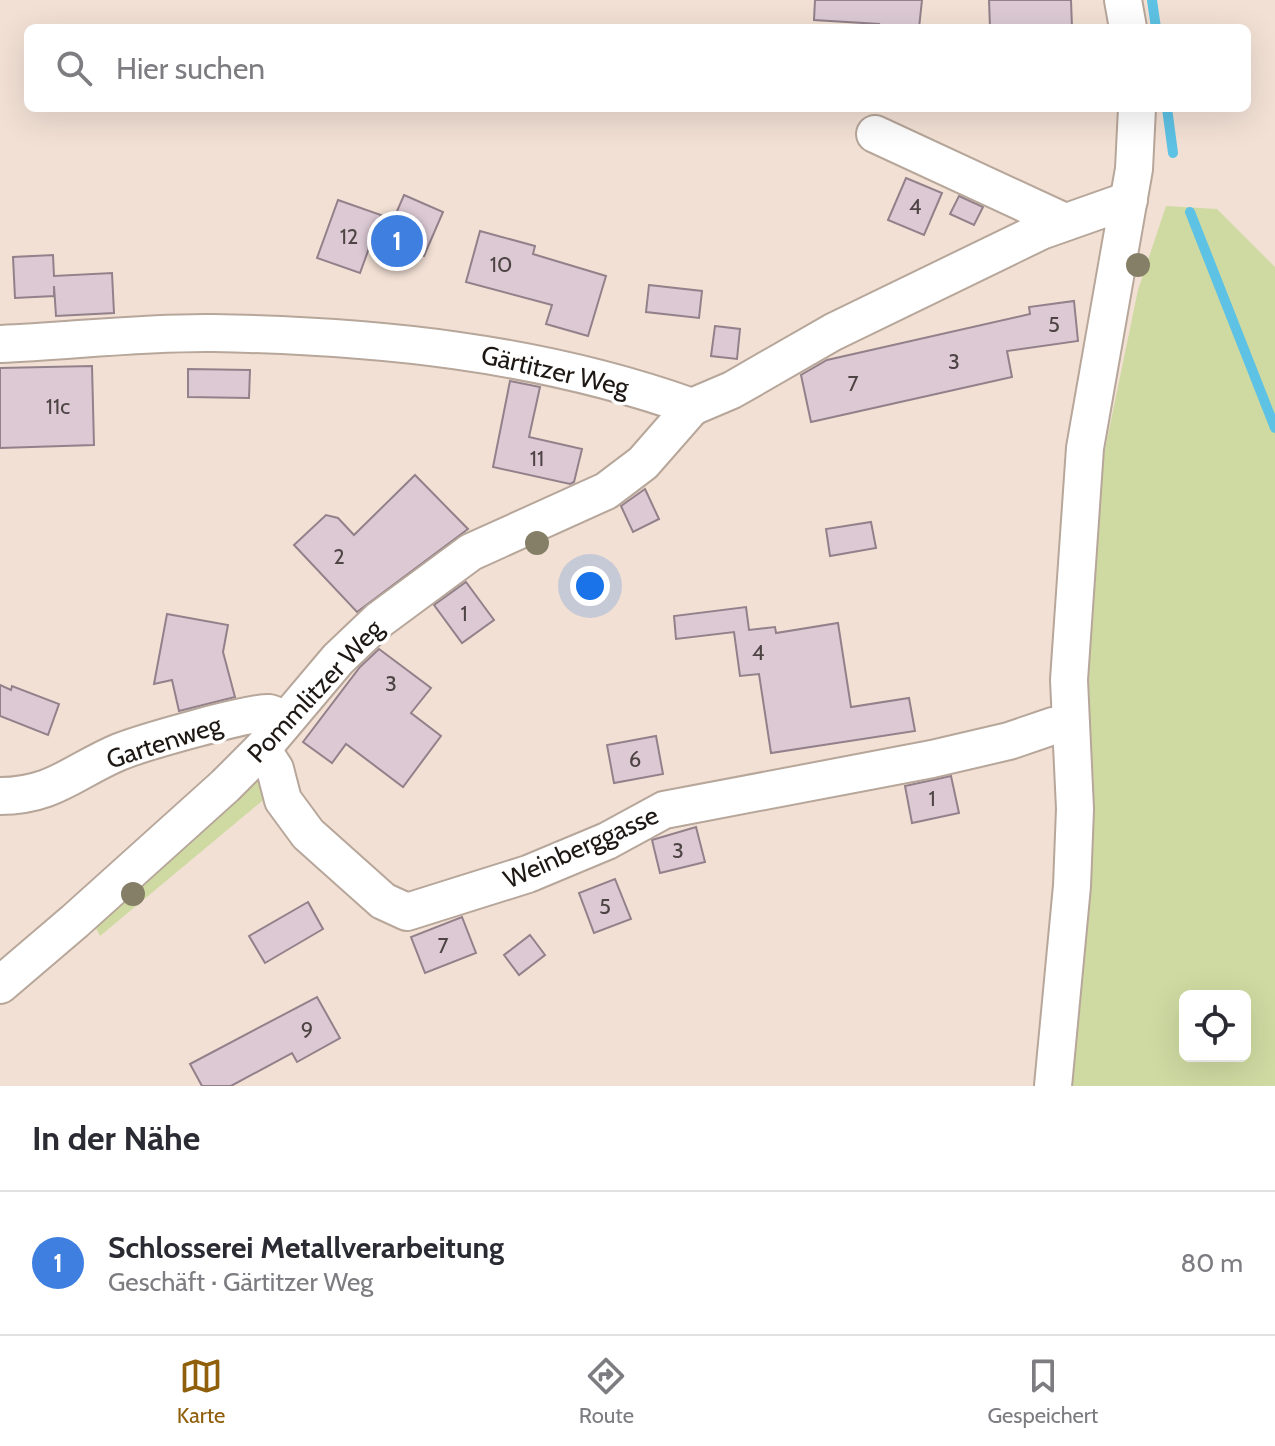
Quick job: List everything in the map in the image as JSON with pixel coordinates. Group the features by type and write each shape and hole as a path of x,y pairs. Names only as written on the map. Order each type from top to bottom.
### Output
{"street":[{"path":"1123,0 1127,24"},
{"path":"1053,1086 1072,886 1075,809 1069,680 1085,448 1134,169 1137,112"},
{"path":"875,134 1065,222"},
{"path":"692,407 732,390 833,332 933,283 1065,222 1129,200"},
{"name":"Gärtitzer Weg","path":"0,344 211,333 412,344 565,369 692,407"},
{"name":"Pommlitzer Weg","path":"0,985 161,845 262,749 338,659 379,620 471,552 606,491 643,463 692,407"},
{"name":"Gartenweg","path":"0,796 24,796 44,791 121,751 240,718 269,713 286,720"},
{"name":"Weinberggasse","path":"262,749 275,769 283,800 308,834 383,901 407,912 528,874 607,841 664,810 932,759 1009,741 1053,726 1071,725"}],"green space":[{"path":"1166,206 1217,209 1275,267 1275,1086 1067,1086 1086,817 1093,507 1138,290"},
{"path":"257,771 274,791 100,936 92,920"}],"building":[{"path":"815,0 922,0 919,24 814,20"},
{"path":"989,0 1071,0 1072,24 990,24"},
{"path":"906,178 942,193 924,235 888,220"},
{"path":"404,195 443,212 424,256 385,239"},
{"path":"959,196 983,207 974,225 950,214"},
{"path":"338,200 381,215 360,273 317,258"},
{"path":"480,231 535,246 533,254 606,276 588,336 546,324 552,305 466,282"},
{"path":"53,255 54,276 112,273 114,313 56,316 54,286 54,296 15,298 13,257"},
{"path":"649,285 702,291 699,318 646,312"},
{"path":"1074,301 1078,341 1007,351 1012,377 811,422 801,375 827,360 1030,314 1029,307"},
{"path":"715,326 740,329 737,359 711,356"},
{"path":"92,366 94,445 0,448 0,368"},
{"path":"188,369 250,370 249,398 188,397"},
{"path":"510,381 540,387 529,437 582,449 574,482 570,484 493,467"},
{"path":"415,475 468,529 357,612 294,545 326,515 338,518 354,535"},
{"path":"645,489 659,519 633,532 621,506"},
{"path":"871,522 876,548 830,556 826,529"},
{"path":"466,582 494,620 462,643 434,605"},
{"path":"746,607 749,630 775,627 776,633 838,623 851,707 909,698 915,731 771,753 759,674 740,676 734,632 676,639 674,616"},
{"path":"167,614 228,625 223,652 235,697 179,711 172,680 154,684"},
{"path":"379,649 431,688 411,713 441,736 403,787 346,744 332,763 303,742 360,667"},
{"path":"0,685 11,690 12,686 59,704 48,735 0,716"},
{"path":"656,736 663,774 614,783 607,745"},
{"path":"951,776 959,813 912,823 905,786"},
{"path":"696,827 705,862 660,873 652,840"},
{"path":"615,879 631,919 594,933 579,893"},
{"path":"308,902 323,929 265,963 249,936"},
{"path":"462,917 476,953 425,973 411,937"},
{"path":"530,935 545,955 519,975 504,955"},
{"path":"317,997 340,1038 297,1062 292,1053 231,1086 202,1086 190,1064"}],"waterway":[{"path":"1152,0 1155,24"},
{"path":"1168,112 1173,153"},
{"path":"1190,212 1275,428"}],"place":[{"name":"Schlosserei Metallverarbeitung","path":"397,241"}]}
